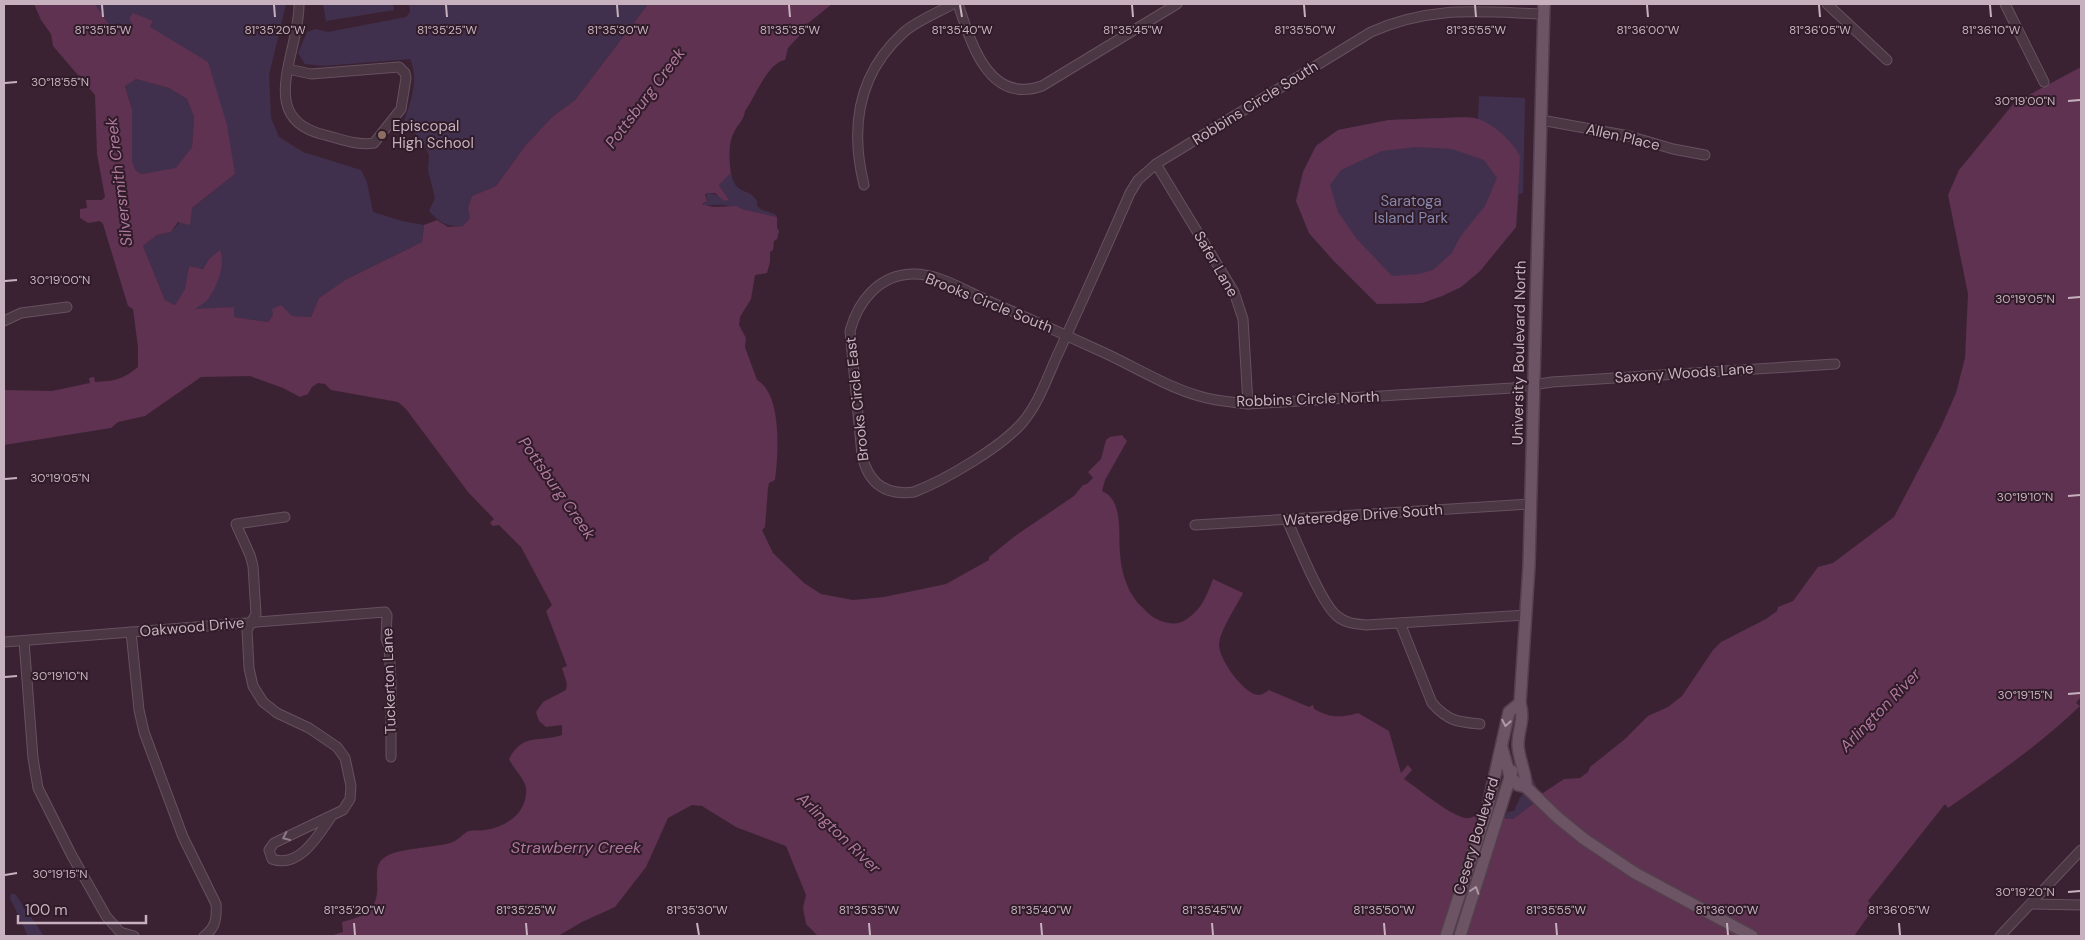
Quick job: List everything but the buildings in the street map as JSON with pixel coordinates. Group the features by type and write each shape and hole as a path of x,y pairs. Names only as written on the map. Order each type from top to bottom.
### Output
{"main road":[{"name":"University Boulevard North","path":"1526,787 1527,782 1522,768 1518,745 1523,714 1520,703 1527,615 1531,504 1544,9"},
{"path":"1520,703 1508,712 1502,748 1510,776 1518,785 1526,787 1584,839 1634,873 1752,936"},
{"name":"Cesery Boulevard","path":"1460,936 1500,814 1518,745"},
{"name":"Cesery Boulevard","path":"1446,936 1487,810 1502,748"}],"street":[{"path":"288,69 311,74 399,67 405,73 406,78 402,108 396,118 374,143 365,145 310,132 291,116 284,99 285,83 288,69 299,18 299,4"},
{"path":"864,185 857,149 860,104 866,83 890,47 904,32 952,4"},
{"path":"958,4 973,46 990,74 1007,87 1024,90 1042,86 1177,4"},
{"path":"1826,4 1887,60"},
{"path":"2005,4 2044,82"},
{"name":"Robbins Circle South","path":"884,488 903,493 924,488 983,455 1013,433 1024,422 1067,336 1130,193 1138,180 1156,164 1371,32 1391,23 1411,17 1446,12 1544,9"},
{"name":"Allen Place","path":"1540,120 1628,136 1673,149 1705,155"},
{"name":"Safer Lane","path":"1156,164 1234,292 1240,307 1243,319 1248,404"},
{"name":"Brooks Circle South","path":"882,283 896,277 912,274 937,278 1067,336"},
{"name":"Brooks Circle East","path":"882,283 862,301 853,318 850,344 864,468 876,484 884,488"},
{"path":"4,321 21,313 67,308"},
{"name":"Robbins Circle North","path":"1067,336 1189,392 1214,400 1248,404 1512,388 1533,385"},
{"name":"Saxony Woods Lane","path":"1533,385 1552,382 1835,364"},
{"name":"Wateredge Drive South","path":"1195,525 1531,504"},
{"path":"285,516 236,524 253,566 256,614 247,630 249,668 253,686 263,702 277,713 323,736 337,747 345,758 352,786 350,799 343,810 274,843 268,850 272,859 279,861 288,859 309,849 331,817"},
{"path":"1287,520 1326,603 1338,617 1357,624 1527,615"},
{"name":"Oakwood Drive","path":"4,642 380,611"},
{"name":"Tuckerton Lane","path":"380,611 385,612 387,615 386,639 389,646 391,683 391,757"},
{"path":"1400,623 1432,703 1450,719 1480,724"},
{"path":"131,632 139,710 144,732 183,837 216,904 216,916 213,926 206,935"},
{"path":"24,641 33,758 38,788 71,854 114,926 120,932 134,936"},
{"path":"2000,936 2081,850"},
{"path":"2032,904 2081,904"}],"green space":[{"path":"95,4 286,4 269,75 271,118 279,137 303,152 361,170 367,182 373,212 402,221 424,225 422,242 345,280 319,298 311,317 273,315 268,322 234,317 234,307 194,310 209,259 203,269 189,266 186,289 175,305 165,300 143,246 157,235 171,232 192,208 235,174 150,27 153,21 132,24 114,32"},
{"path":"323,4 393,4 394,10 326,21"},
{"path":"409,4 648,4 575,100 552,117 525,146 496,186 472,196 468,208 470,218 463,226 457,226 444,223 429,211 435,198 428,170 429,155 423,142 404,121 414,82 413,66 410,59 323,66 305,64 298,53 307,32 316,29 328,32 406,17 410,12"},
{"path":"136,79 169,88 187,99 194,117 192,147 176,169 142,174 136,171 132,161 132,109 125,85"},
{"name":"Saratoga Island Park","path":"1479,96 1525,98 1523,193 1519,194 1516,227 1480,271 1461,287 1422,303 1377,304 1309,233 1296,201 1303,172 1316,146 1338,130 1389,120 1478,119"},
{"path":"731,173 733,180 739,188 754,196 757,206 762,210 775,214 777,217 742,209 737,206 702,205 707,201 706,193 729,200 719,185"},
{"path":"1533,779 1540,795 1533,804 1513,819 1505,818 1507,812 1514,811"},
{"path":"11,894 15,894 44,936 28,936 10,898"}],"water":[{"path":"34,4 95,4 114,32 132,24 129,18 133,13 153,21 150,27 208,62 227,125 235,174 192,208 190,225 178,222 171,232 157,235 143,246 165,300 175,305 185,289 189,266 203,269 209,259 220,250 222,262 215,288 208,299 195,309 234,307 234,317 268,322 273,315 272,309 281,305 292,316 311,317 319,298 345,280 422,242 424,225 437,220 448,227 463,226 470,218 468,208 472,196 496,186 525,146 552,117 575,100 648,4 832,4 801,29 803,31 801,34 788,48 785,60 779,62 768,73 745,111 731,142 729,157 731,173 719,185 729,200 724,201 715,193 706,193 707,201 702,204 713,207 737,206 742,209 777,217 777,228 779,231 777,239 774,241 773,250 770,252 767,273 755,275 751,299 740,317 739,325 746,338 745,347 757,380 765,388 775,412 777,456 775,480 769,483 765,527 762,530 773,553 804,583 821,594 853,600 884,597 946,584 989,560 989,557 1015,536 1074,496 1083,485 1093,478 1088,472 1101,459 1106,440 1110,437 1122,435 1127,441 1105,480 1102,491 1114,502 1117,510 1122,568 1129,590 1138,603 1156,619 1174,623 1184,621 1197,611 1213,579 1243,593 1225,626 1219,645 1223,659 1240,683 1253,693 1260,695 1269,690 1309,707 1313,705 1314,709 1330,716 1346,716 1358,713 1389,731 1401,773 1408,765 1412,770 1404,779 1442,807 1458,816 1466,818 1476,815 1513,819 1533,804 1540,795 1564,779 1580,778 1648,716 1668,707 1682,696 1713,650 1721,642 1766,619 1777,611 1778,607 1793,601 1818,567 1833,563 1894,517 1941,427 1956,393 1965,358 1968,294 1948,195 1959,170 2014,103 2081,67 2081,697 2076,703 2080,706 2033,747 1999,772 1948,808 1945,804 1868,901 1874,908 1854,936 818,936 806,924 803,908 806,895 786,846 736,827 702,806 692,805 668,818 646,867 615,907 582,922 558,936 330,936 343,932 342,922 360,916 371,908 376,899 377,870 380,862 387,856 400,851 443,845 455,841 469,831 501,826 519,811 526,797 526,788 509,759 520,745 526,742 562,735 562,725 546,727 539,721 536,712 543,702 566,690 567,684 562,668 567,666 546,611 552,605 521,547 499,525 493,526 490,523 494,519 468,492 406,409 398,402 331,390 325,384 318,383 312,387 308,394 300,397 283,388 250,376 201,377 145,416 118,422 111,428 4,445 4,390 52,391 90,383 89,378 94,377 95,382 118,379 138,367 138,347 133,309 128,306 103,224 100,221 88,223 80,218 80,209 87,208 86,200 102,200 105,197 97,154 95,95 53,46 51,34 41,20","holes":["136,79 169,88 187,99 194,117 192,147 176,168 142,174 136,171 132,161 132,109 125,86"]},
{"path":"1460,117 1478,119 1502,134 1520,157 1516,227 1480,271 1461,287 1422,303 1377,304 1309,233 1296,201 1303,172 1316,146 1338,130 1389,120","holes":["1416,147 1452,149 1484,160 1497,178 1485,206 1460,237 1452,253 1433,270 1419,274 1392,276 1356,238 1338,212 1330,185 1341,170 1382,151"]}],"place":[{"name":"Episcopal High School","path":"382,135"}],"water label":[{"name":"Pottsburg Creek","path":"645,98"},
{"name":"Silversmith Creek","path":"119,182"},
{"name":"Pottsburg Creek","path":"557,488"},
{"name":"Arlington River","path":"1880,710"},
{"name":"Arlington River","path":"839,833"},
{"name":"Strawberry Creek","path":"576,847"}]}
